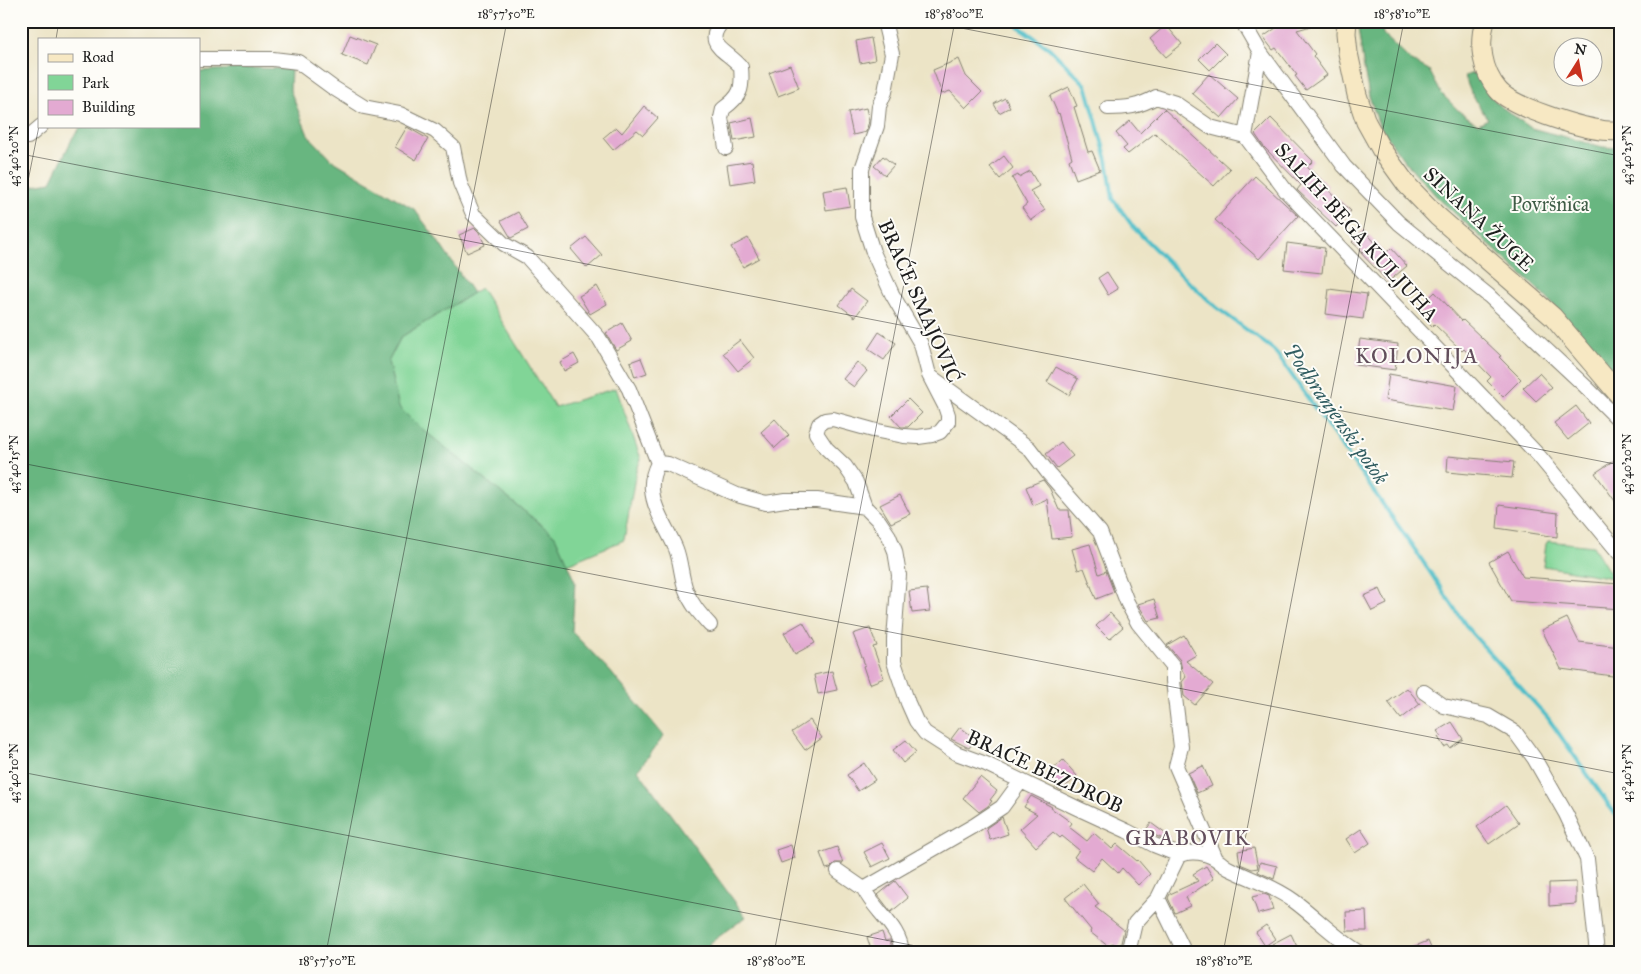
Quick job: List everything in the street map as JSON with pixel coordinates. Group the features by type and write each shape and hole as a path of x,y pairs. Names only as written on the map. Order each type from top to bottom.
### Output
{"main road":[{"name":"SINANA ŽUGE","path":"1347,21 1348,53 1357,95 1366,122 1381,149 1407,185 1437,216 1553,317 1620,396"},
{"path":"1485,21 1482,31 1481,48 1486,70 1499,91 1524,106 1560,119 1600,130 1620,131"}],"street":[{"path":"723,21 716,28 715,44 741,67 742,83 732,102 722,109 726,148"},
{"name":"BRAĆE SMAJOVIĆ","path":"865,507 856,482 845,466 818,439 816,428 819,424 825,420 833,419 904,436 918,437 940,432 948,422 948,415 929,375 922,344 892,294 873,252 862,217 862,169 877,126 879,106 885,92 892,54 884,21"},
{"path":"1242,21 1260,52 1344,166 1399,223 1489,296 1620,421"},
{"path":"1108,108 1128,108 1142,105 1156,97 1175,103 1210,127 1245,136 1260,52"},
{"path":"200,59 273,59 298,62 332,87 364,107 400,114 435,131 453,147 460,183 473,214 504,244 527,258 599,338 629,389 658,463 654,472 652,488 654,504 677,552 686,590 696,609 710,625"},
{"path":"21,135 28,137 39,128"},
{"name":"SALIH-BEGA KULJUHA","path":"1245,136 1286,191 1539,456 1620,554"},
{"path":"929,375 1029,448 1049,474 1100,532 1127,602 1138,623 1173,666 1181,747 1176,766 1216,859"},
{"path":"658,463 668,464 737,495 766,503 785,500 817,500 865,507"},
{"name":"BRAĆE BEZDROB","path":"865,507 879,521 889,536 895,551 899,575 894,662 908,703 916,721 925,733 956,753 986,764 1127,830 1154,845 1179,855 1189,851 1205,854 1216,859 1226,867 1278,890 1347,945 1361,953"},
{"path":"1424,692 1444,706 1488,716 1514,732 1534,758 1566,814 1587,859 1597,953"},
{"path":"864,889 1002,807 1020,781"},
{"path":"1128,953 1135,924 1158,898 1179,855"},
{"path":"838,871 864,889 897,935 901,942 902,953"},
{"path":"1158,898 1185,953"}],"green space":[{"name":"Površnica","path":"1359,21 1380,21 1383,34 1410,60 1429,70 1441,93 1460,112 1478,124 1488,119 1474,98 1465,76 1473,73 1479,75 1496,103 1531,128 1603,147 1620,148 1620,377 1543,294 1438,198 1403,159 1379,125 1369,96 1358,28"},
{"path":"252,68 291,69 290,90 308,135 332,160 414,209 473,293 401,337 388,362 399,407 416,424 555,536 575,581 572,632 609,670 664,736 638,770 746,917 710,943 712,953 21,953 21,187 51,182 73,137 80,128 200,128 200,71"},
{"path":"481,288 555,407 616,388 641,459 636,471 624,540 567,564 555,536 416,424 399,407 388,362 401,337"},
{"path":"1548,541 1593,546 1613,578 1543,566"}],"building":[{"path":"1286,21 1317,21 1318,24 1297,30 1315,54 1313,56 1327,75 1306,90 1276,48 1273,50 1263,37"},
{"path":"1166,25 1182,44 1166,57 1150,39"},
{"path":"350,35 376,45 368,65 342,55"},
{"path":"871,38 875,60 860,63 856,41"},
{"path":"1215,43 1226,54 1210,70 1199,59"},
{"path":"959,59 966,76 982,92 966,108 950,91 942,94 933,70"},
{"path":"790,65 799,88 778,96 769,73"},
{"path":"1209,74 1238,99 1221,118 1192,93"},
{"path":"1069,87 1077,106 1074,107 1088,152 1092,151 1100,170 1076,179 1069,160 1072,158 1059,113 1050,96"},
{"path":"1005,98 1010,107 999,113 994,104"},
{"path":"644,106 658,118 643,135 637,130 613,150 603,138 616,127 622,133"},
{"path":"866,108 869,121 866,132 853,135 848,112"},
{"path":"1164,109 1230,169 1214,186 1155,133 1128,154 1123,149 1127,146 1116,133 1130,121 1140,133"},
{"path":"752,118 756,137 734,141 731,123"},
{"path":"1271,118 1313,161 1307,167 1351,211 1336,227 1297,190 1301,185 1264,147 1255,134"},
{"path":"407,127 428,139 416,160 395,147"},
{"path":"883,156 894,165 885,175 874,166"},
{"path":"1004,156 1013,168 1000,179 990,167"},
{"path":"752,161 755,180 730,184 727,165"},
{"path":"1030,171 1039,186 1030,191 1045,210 1031,220 1022,208 1027,204 1012,178 1018,175 1019,177"},
{"path":"1255,176 1298,216 1259,259 1215,220"},
{"path":"847,187 850,206 826,210 823,191"},
{"path":"518,212 528,229 511,238 501,221"},
{"path":"475,228 485,245 467,253 459,235"},
{"path":"1364,230 1385,254 1391,248 1407,266 1388,282 1352,242"},
{"path":"586,237 602,255 587,268 571,249"},
{"path":"748,238 759,258 743,267 731,247"},
{"path":"1287,243 1325,248 1322,273 1284,269"},
{"path":"1107,272 1118,289 1108,295 1098,278"},
{"path":"597,286 607,304 590,314 579,296"},
{"path":"851,289 867,301 855,317 839,305"},
{"path":"1329,289 1367,294 1363,319 1326,314"},
{"path":"1435,292 1462,321 1501,356 1499,357 1521,379 1503,397 1487,381 1491,377 1464,349 1462,351 1434,324 1432,326 1417,309"},
{"path":"622,323 632,341 616,350 606,333"},
{"path":"879,332 896,343 884,360 868,349"},
{"path":"1360,339 1398,344 1395,370 1356,365"},
{"path":"740,340 754,358 738,371 723,353"},
{"path":"574,354 579,363 564,371 560,362"},
{"path":"641,358 647,373 635,377 630,362"},
{"path":"857,362 867,371 854,387 843,379"},
{"path":"1056,367 1078,379 1069,395 1047,382"},
{"path":"1539,373 1552,387 1536,401 1523,388"},
{"path":"1389,374 1457,386 1453,411 1385,400"},
{"path":"908,399 922,413 908,427 901,427 891,416"},
{"path":"1576,406 1589,423 1568,440 1554,423"},
{"path":"775,419 789,435 775,448 761,432"},
{"path":"1061,442 1073,456 1057,468 1046,454"},
{"path":"1448,456 1514,462 1512,478 1447,472"},
{"path":"1616,459 1620,465 1620,508 1595,473"},
{"path":"1043,480 1050,489 1059,510 1069,510 1072,537 1052,539 1047,499 1033,505 1026,487"},
{"path":"900,495 910,514 891,523 880,505"},
{"path":"1499,505 1558,513 1557,537 1497,528"},
{"path":"1090,544 1099,574 1106,571 1114,592 1096,599 1084,568 1078,570 1072,549"},
{"path":"1508,551 1523,577 1620,584 1620,609 1511,601 1489,562"},
{"path":"927,589 930,611 912,613 909,591"},
{"path":"1380,589 1387,604 1372,611 1364,596"},
{"path":"1154,599 1160,618 1148,621 1138,604"},
{"path":"1110,613 1123,627 1109,639 1096,626"},
{"path":"1567,618 1579,642 1620,647 1620,677 1561,669 1542,630"},
{"path":"803,622 815,643 795,654 784,633"},
{"path":"870,628 877,646 873,647 884,678 869,684 863,666 865,665 853,634"},
{"path":"1184,635 1196,655 1186,661 1213,684 1195,705 1184,696 1182,682 1186,677 1180,660 1167,645"},
{"path":"832,671 837,690 818,694 814,675"},
{"path":"1407,688 1420,704 1401,719 1388,702"},
{"path":"810,720 822,738 805,750 792,732"},
{"path":"1452,722 1463,739 1450,748 1448,745 1444,747 1438,737 1441,736 1437,731"},
{"path":"960,727 976,739 969,748 951,739"},
{"path":"906,740 916,752 903,763 893,750"},
{"path":"1063,760 1077,776 1061,791 1046,776"},
{"path":"864,763 875,780 858,791 847,775"},
{"path":"1203,766 1212,786 1197,793 1188,773"},
{"path":"980,777 997,791 988,806 979,812 963,798"},
{"path":"1031,796 1052,807 1072,823 1069,827 1087,841 1094,833 1112,849 1117,844 1138,860 1150,874 1138,885 1122,868 1118,873 1102,858 1092,871 1074,857 1079,850 1062,836 1060,838 1053,832 1036,847 1020,829 1037,814 1024,807"},
{"path":"1506,805 1519,823 1489,844 1477,827"},
{"path":"1002,817 1008,834 990,840 986,828"},
{"path":"1151,823 1170,837 1168,841 1145,831"},
{"path":"1361,829 1370,843 1355,853 1346,839"},
{"path":"882,843 890,858 872,867 864,852"},
{"path":"791,845 795,858 781,863 776,850"},
{"path":"837,847 843,863 835,863 826,869 820,853"},
{"path":"1254,848 1258,868 1252,869 1240,864 1238,851"},
{"path":"1260,862 1277,866 1274,879 1258,872"},
{"path":"1206,866 1214,879 1186,897 1190,906 1175,913 1168,898 1170,894 1198,881 1193,874"},
{"path":"895,881 908,898 891,912 878,895"},
{"path":"1576,882 1576,904 1549,906 1549,883"},
{"path":"1083,884 1099,904 1095,907 1124,930 1118,947 1113,943 1109,947 1090,932 1091,930 1065,898"},
{"path":"1264,894 1269,896 1273,910 1258,914 1252,897"},
{"path":"1366,911 1367,931 1347,931 1346,912"},
{"path":"1266,925 1275,939 1265,946 1256,932"},
{"path":"882,932 885,941 890,940 893,953 872,953 867,937"},
{"path":"1291,934 1300,953 1277,953 1272,944"},
{"path":"1428,941 1433,953 1400,953 1400,952"}],"waterway":[{"name":"Podhranjenski potok","path":"1011,21 1049,48 1086,85 1107,160 1113,199 1134,228 1216,307 1274,350 1411,544 1469,630 1548,718 1620,821"}],"district":[{"name":"KOLONIJA","path":"1417,355"},
{"name":"GRABOVIK","path":"1188,837"}]}
